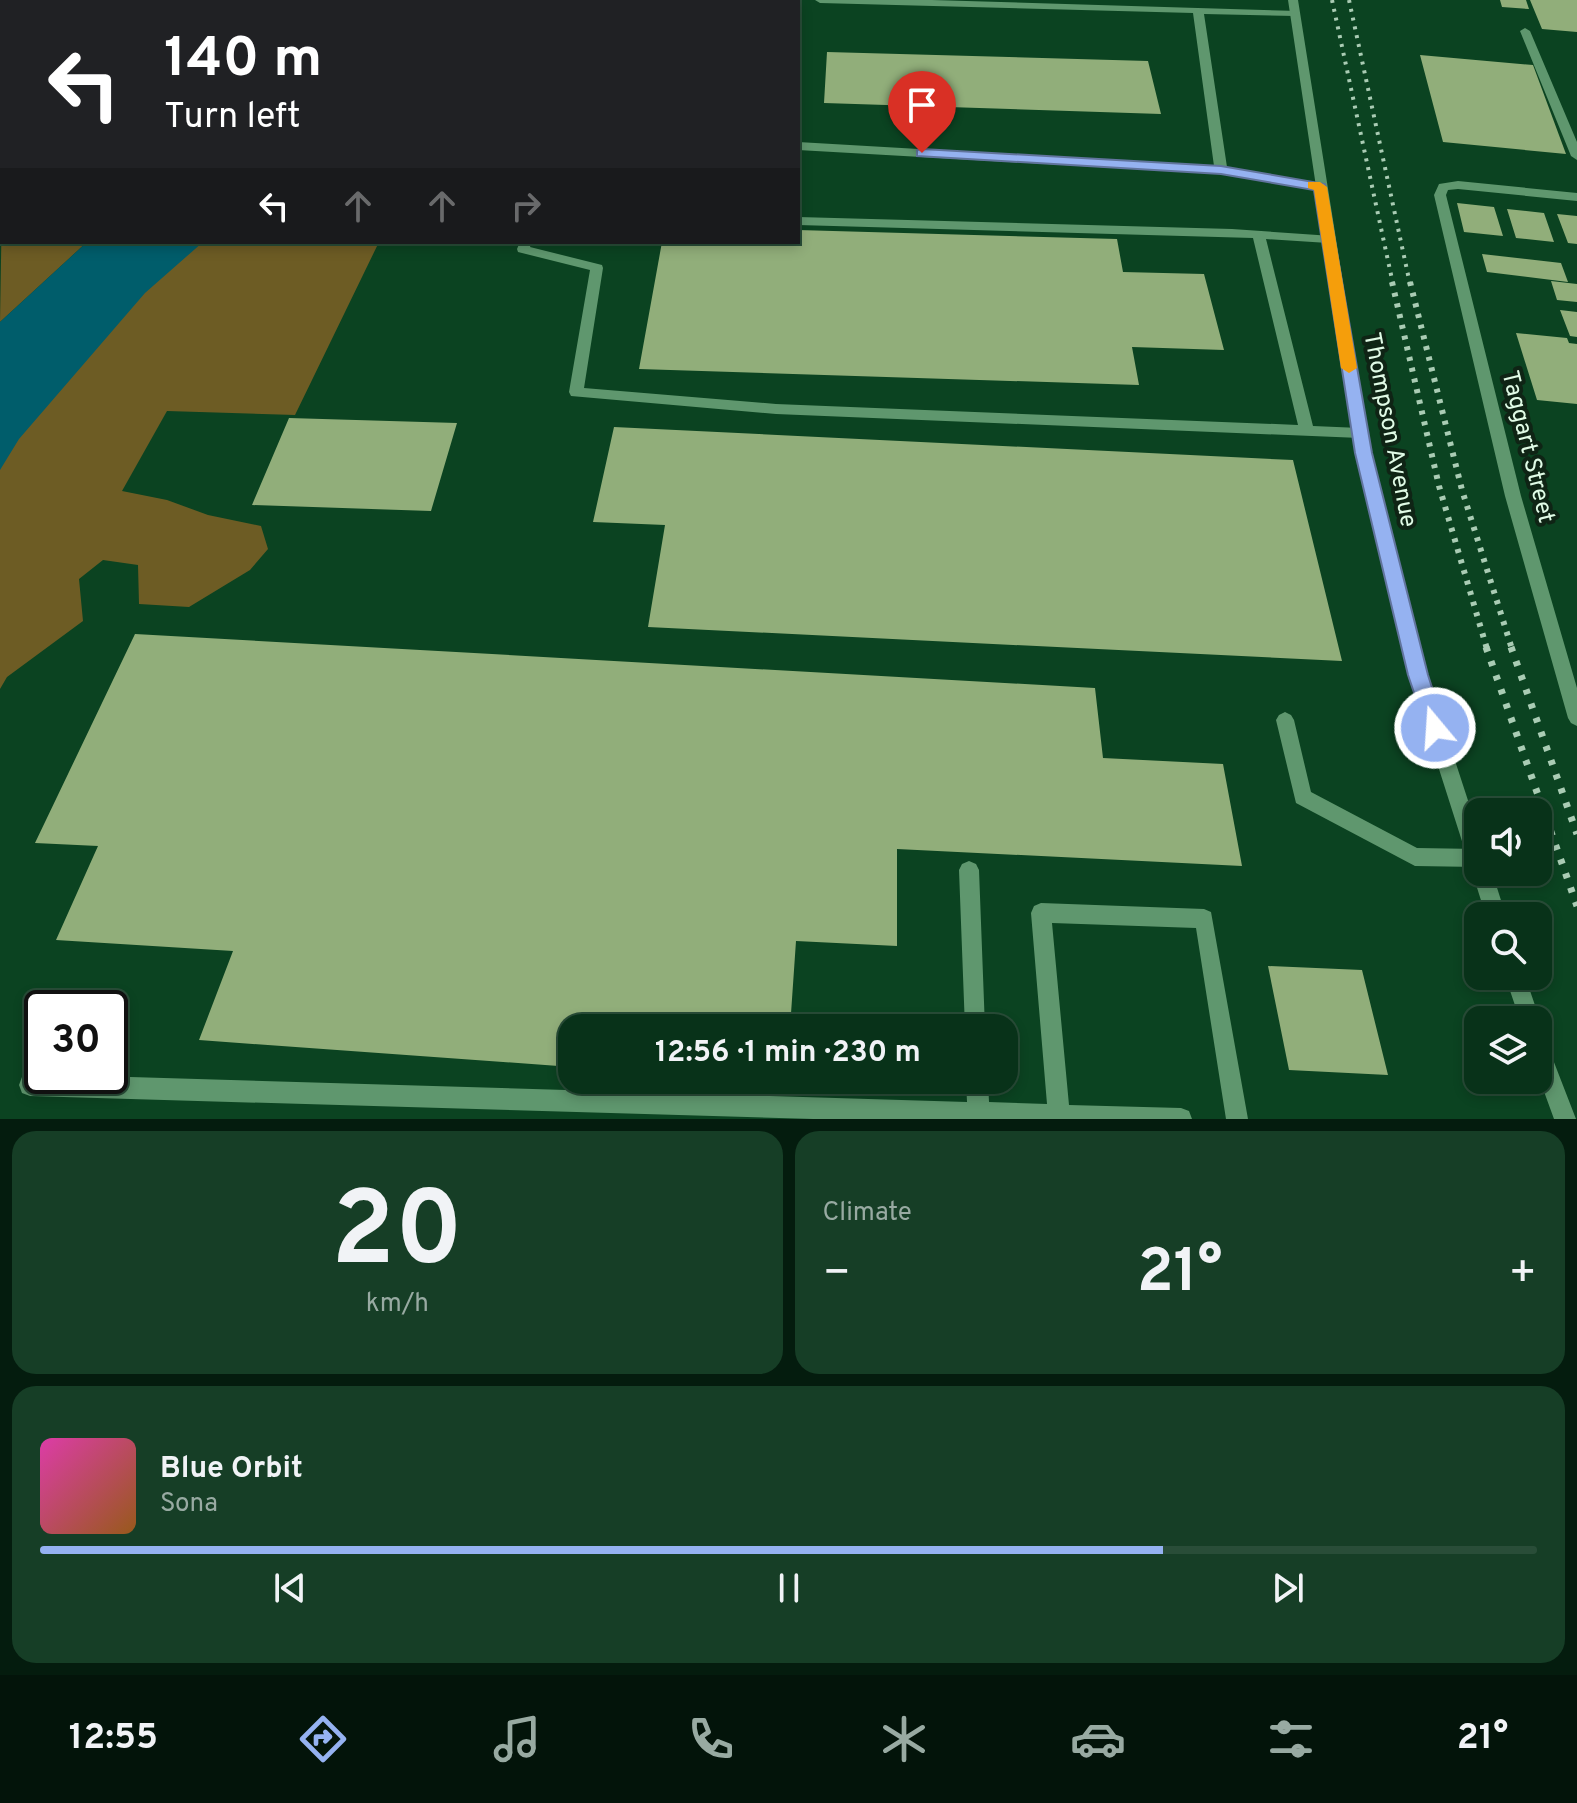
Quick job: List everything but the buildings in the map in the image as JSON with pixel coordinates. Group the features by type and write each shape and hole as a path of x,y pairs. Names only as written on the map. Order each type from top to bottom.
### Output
{"street":[{"path":"820,0 1198,11 1294,7"},
{"name":"Thompson Avenue","path":"1294,7 1360,433 1418,675 1464,816"},
{"path":"1198,11 1221,170"},
{"path":"1525,31 1577,156"},
{"path":"800,146 1221,170 1320,187"},
{"name":"Taggart Street","path":"1577,197 1458,185 1443,187 1440,195 1513,496 1577,718"},
{"path":"800,221 1328,239"},
{"path":"1259,235 1307,431"},
{"path":"525,244 523,249 597,268 576,392 776,409 1360,433"},
{"path":"1285,720 1303,797 1415,857 1464,859"},
{"path":"969,870 974,1014"},
{"path":"1059,1115 1041,913 1204,919 1237,1119"},
{"path":"1552,1084 1565,1119"},
{"path":"128,1089 722,1113 1059,1115 1181,1119"},
{"path":"977,1094 978,1114"}],"shaded area":[{"path":"1,244 85,244 0,322"},
{"path":"176,244 378,244 295,415 167,411 122,491 261,526 268,549 250,570 189,607 139,604 138,565 103,560 79,579 83,621 7,677 0,689 0,441"}],"water":[{"path":"85,244 201,244 145,293 19,439 0,470 0,322"}],"railway":[{"path":"1332,0 1393,284"},
{"path":"1349,0 1410,284"},
{"path":"1392,282 1439,486 1487,649"},
{"path":"1410,282 1462,490 1512,649"},
{"path":"1486,647 1577,906"},
{"path":"1511,647 1577,834"}],"slow traffic":[{"path":"1313,185 1320,187 1349,368"}],"route":[{"path":"922,153 1221,170 1320,187 1363,453 1418,675 1435,728"}]}
